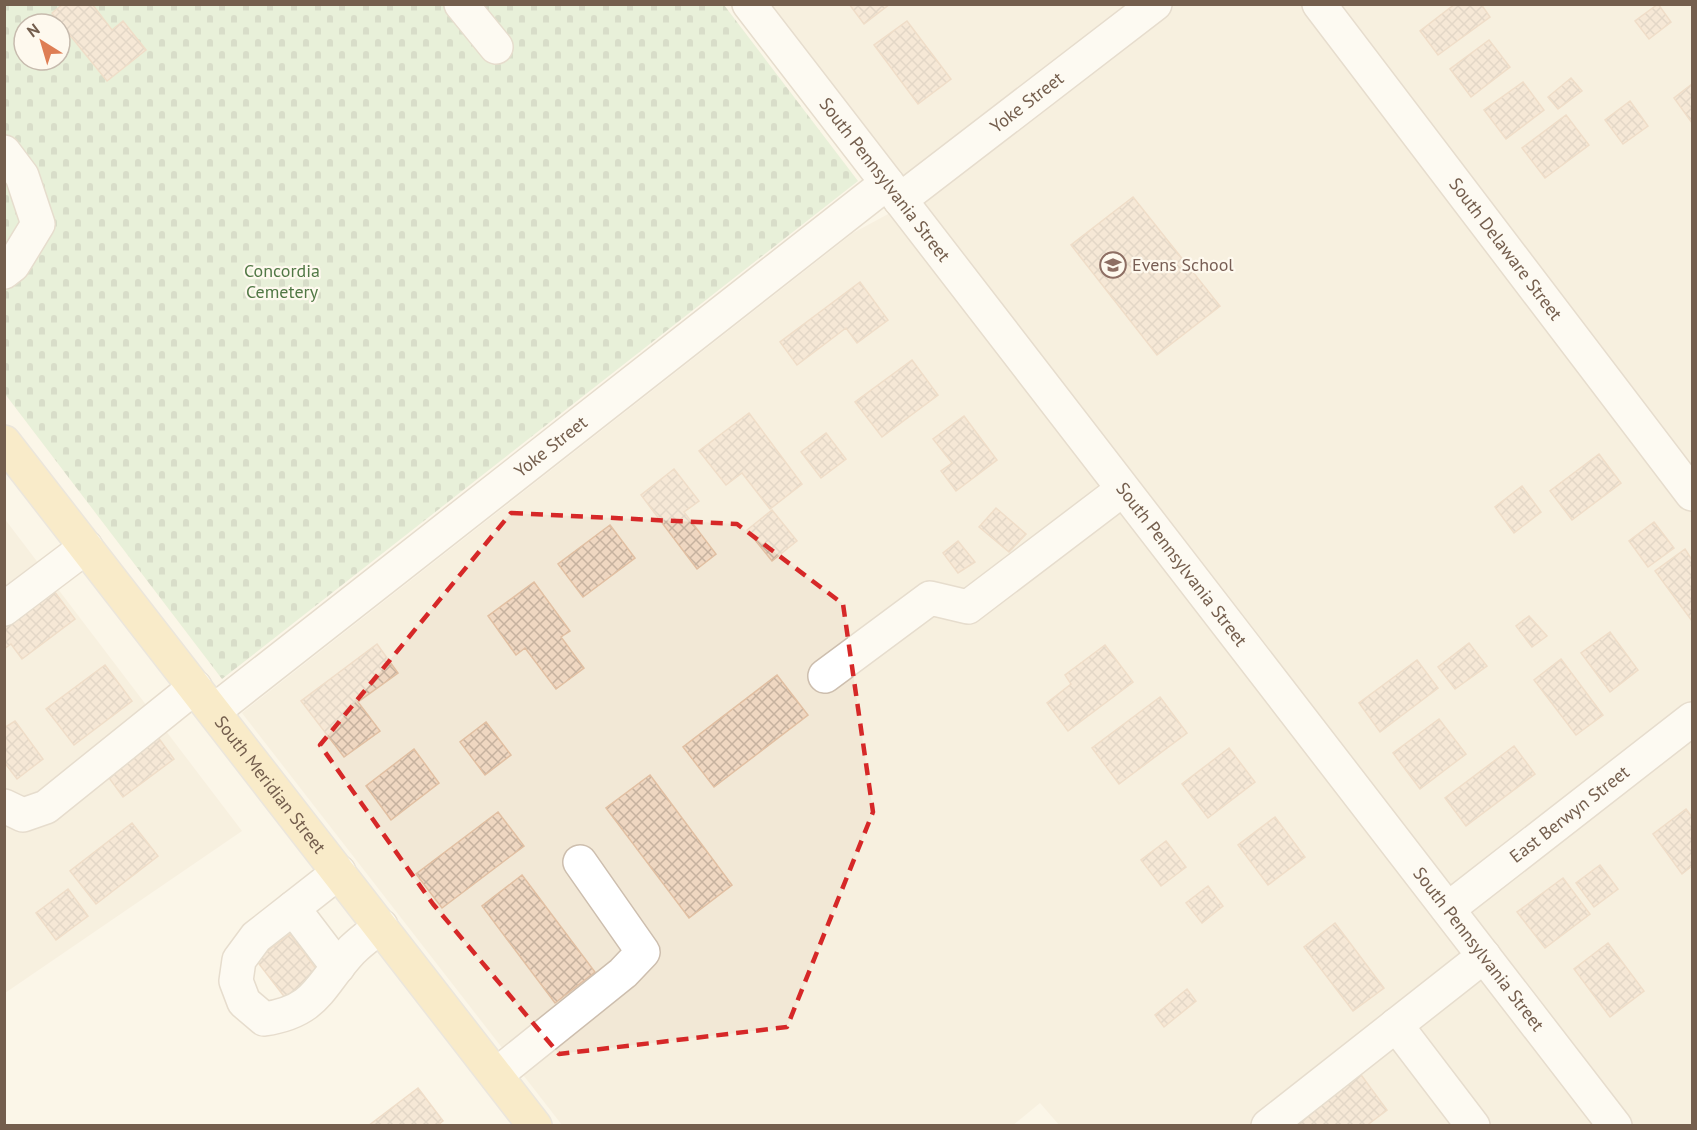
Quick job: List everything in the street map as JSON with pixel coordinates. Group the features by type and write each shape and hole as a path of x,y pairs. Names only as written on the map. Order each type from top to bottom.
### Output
{"main road":[{"name":"South Meridian Street","path":"4,442 535,1125"}],"street":[{"path":"461,4 496,47"},
{"name":"South Pennsylvania Street","path":"749,4 1122,490 1448,909 1607,1123"},
{"name":"Yoke Street","path":"4,806 23,815 46,807 205,699 893,191 1155,4"},
{"name":"South Delaware Street","path":"1319,4 1692,494"},
{"path":"4,153 22,176 38,224 14,265 4,272"},
{"path":"825,676 930,598 968,607 1122,490"},
{"path":"4,609 86,547"},
{"name":"East Berwyn Street","path":"1448,909 1692,719"},
{"path":"496,1075 623,973 643,952 580,862"},
{"path":"339,872 256,937 239,960 236,981 244,1002 264,1019 288,1016 311,1001 353,949 381,926"},
{"path":"293,909 338,967"},
{"path":"1268,1125 1484,956"},
{"path":"1396,1025 1473,1125"}],"highlighted area":[{"path":"511,513 737,524 843,604 873,812 787,1027 559,1054 433,904 320,745"}],"shaded area":[{"path":"766,5 1692,5 1692,1125 1060,1126 1040,1103 1012,1126 562,1125 242,713 853,233 916,199"},
{"path":"4,518 242,831 5,993 4,993"}],"green space":[{"name":"Concordia Cemetery","path":"5,5 724,5 858,181 222,679 5,394"}],"building":[{"path":"63,4 92,4 112,30 123,21 146,50 107,81 72,38 72,12 53,12"},
{"path":"849,4 890,4 864,24"},
{"path":"1455,4 1481,4 1490,17 1438,55 1420,31"},
{"path":"1658,4 1671,22 1649,39 1635,21"},
{"path":"907,21 951,79 918,104 874,45"},
{"path":"1489,40 1510,67 1471,97 1450,69"},
{"path":"1571,78 1582,91 1558,109 1548,97"},
{"path":"1523,82 1544,110 1506,139 1484,110"},
{"path":"1692,84 1692,123 1674,98"},
{"path":"1630,101 1648,126 1623,144 1605,120"},
{"path":"1566,115 1589,145 1545,178 1522,148"},
{"path":"1133,197 1220,306 1157,355 1071,245"},
{"path":"860,282 888,320 857,343 846,328 797,365 780,342"},
{"path":"912,360 938,395 882,437 855,402"},
{"path":"749,413 802,484 770,509 742,473 726,485 699,451"},
{"path":"964,416 997,460 956,491 941,471 952,463 933,439"},
{"path":"826,433 846,459 821,478 801,452"},
{"path":"1599,454 1621,483 1572,520 1550,491"},
{"path":"674,469 699,501 684,512 716,554 697,569 641,495"},
{"path":"1522,486 1541,512 1514,533 1495,507"},
{"path":"996,508 1026,534 1009,552 979,527"},
{"path":"772,510 797,541 772,561 747,530"},
{"path":"1654,522 1674,548 1648,567 1629,541"},
{"path":"610,525 635,558 583,597 558,564"},
{"path":"958,541 975,562 958,573 943,553"},
{"path":"1685,549 1692,560 1692,621 1655,571"},
{"path":"534,582 570,631 561,637 584,668 556,689 525,648 516,655 488,616"},
{"path":"51,587 75,619 22,659 11,644 4,649 4,623"},
{"path":"1529,616 1547,636 1532,647 1516,626"},
{"path":"1610,632 1638,670 1610,692 1581,653"},
{"path":"1469,643 1487,666 1455,689 1438,667"},
{"path":"377,644 398,673 358,702 380,731 344,757 301,701"},
{"path":"1105,645 1133,682 1068,731 1047,703 1071,684 1065,675"},
{"path":"1561,659 1603,715 1576,735 1534,680"},
{"path":"1417,660 1438,688 1380,732 1359,703"},
{"path":"105,665 132,701 74,745 46,709"},
{"path":"777,675 808,715 714,787 683,747"},
{"path":"1160,697 1187,733 1119,784 1092,748"},
{"path":"1439,719 1466,754 1420,789 1393,753"},
{"path":"15,721 43,759 17,779 4,762 4,728"},
{"path":"486,722 511,755 485,775 460,742"},
{"path":"152,729 174,759 123,797 101,767"},
{"path":"1514,746 1535,774 1466,826 1445,798"},
{"path":"1229,748 1255,782 1208,818 1182,784"},
{"path":"414,749 439,783 391,820 366,786"},
{"path":"650,775 732,885 689,918 606,808"},
{"path":"1686,809 1692,817 1692,866 1682,874 1653,834"},
{"path":"498,812 524,846 442,908 416,874"},
{"path":"1275,817 1305,857 1268,885 1238,845"},
{"path":"132,823 158,856 96,904 70,871"},
{"path":"1166,841 1186,867 1161,886 1141,860"},
{"path":"1600,865 1618,889 1594,907 1576,883"},
{"path":"522,875 595,972 555,1003 482,906"},
{"path":"1563,878 1590,914 1545,948 1517,912"},
{"path":"1208,886 1223,906 1202,923 1186,903"},
{"path":"68,889 88,916 56,940 36,913"},
{"path":"1335,923 1384,988 1353,1011 1304,947"},
{"path":"290,934 320,974 286,999 256,960"},
{"path":"1608,943 1644,991 1610,1017 1574,969"},
{"path":"1187,989 1196,1001 1164,1027 1155,1015"},
{"path":"1356,1068 1387,1110 1366,1126 1279,1126"},
{"path":"418,1088 443,1121 437,1126 368,1126"}],"place":[{"name":"Evens School","path":"1113,265"}]}
